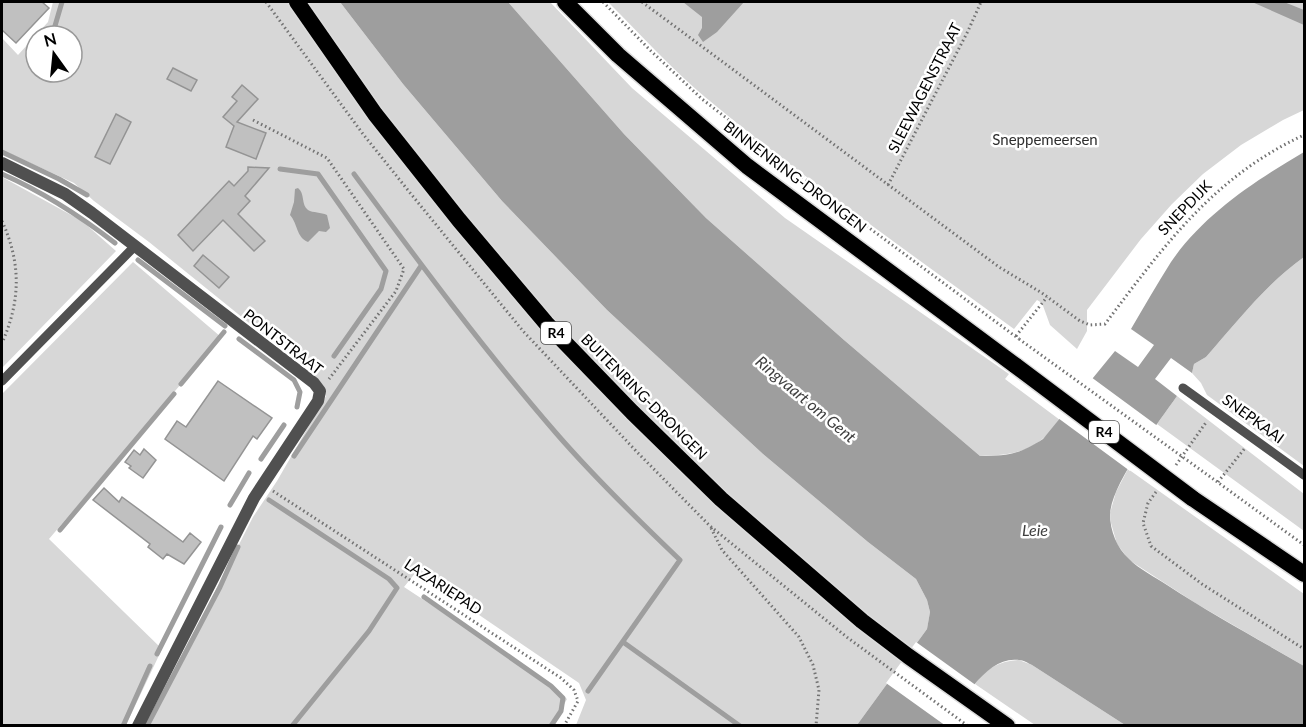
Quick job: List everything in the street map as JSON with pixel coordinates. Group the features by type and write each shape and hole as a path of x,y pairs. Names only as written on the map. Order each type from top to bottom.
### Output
{"highway":[{"name":"BUITENRING-DRONGEN","path":"297,2 375,114 459,220 546,323 632,412 721,499 862,621 1007,726"},
{"name":"BINNENRING-DRONGEN","path":"565,2 618,55 747,166 1192,498 1305,574"}],"street":[{"name":"PONTSTRAAT","path":"2,163 64,194 314,383 320,391 318,401 254,498 138,726"}],"lane":[{"path":"2,381 135,246"},
{"name":"SNEPKAAI","path":"1183,388 1305,475"}],"path":[{"path":"603,2 702,99 841,207 1017,338 1305,545"},
{"path":"642,2 999,267 1047,297 1017,338"},
{"name":"SLEEWAGENSTRAAT","path":"888,185 968,32 981,2"},
{"path":"253,120 327,158 404,269 396,291 320,391"},
{"name":"SNEPDIJK","path":"1047,297 1080,321 1090,325 1105,324 1158,253 1217,190 1253,164 1305,135"},
{"path":"2,221 13,246 17,286 13,315 2,343"},
{"path":"1176,466 1215,410"},
{"path":"1217,482 1254,438"},
{"name":"LAZARIEPAD","path":"263,484 561,678 574,690 578,701 564,726"},
{"path":"1162,484 1148,503 1143,523 1150,546 1202,584 1305,649"},
{"path":"816,726 819,690 813,665 800,637 722,550 710,526 848,638 968,726"}],"green space":[{"path":"53,2 340,2 403,84 502,201 607,310 763,454 916,579 927,600 930,612 927,629 857,725 576,725 586,700 579,683 416,572 404,587 532,671 567,699 553,725 147,725 253,517 277,481 326,396 308,365 259,331 74,183 2,150 2,38 18,55 24,48 24,84 84,84 84,24 46,24"},
{"path":"508,2 550,2 632,88 785,218 1009,374 1005,379 1060,420 1043,439 1026,449 1006,454 980,456 706,218 624,134"},
{"name":"Sneppemeersen","path":"608,2 1304,2 1304,110 1241,145 1203,174 1172,204 1141,239 1087,310 1087,331 1077,349 1050,325 1042,303 1037,300 1014,329 858,215 705,97"},
{"path":"2,177 82,221 116,251 2,368"},
{"path":"1304,257 1304,466 1207,395 1201,383 1192,373 1194,364 1206,357 1264,291"},
{"path":"133,262 221,337 49,539 162,649 126,725 2,725 2,394"},
{"path":"1177,396 1304,494 1304,531 1157,424"},
{"path":"1128,469 1304,594 1304,666 1197,604 1129,560 1117,544 1110,513 1116,492"},
{"path":"1019,660 1032,665 1125,725 1035,725 975,684 994,666"}],"water":[{"path":"340,2 508,2 624,134 706,218 980,456 1013,453 1043,439 1115,351 1138,367 1154,345 1131,329 1171,262 1184,245 1231,200 1304,152 1304,257 1264,291 1206,357 1194,364 1192,373 1171,358 1155,379 1177,396 1127,470 1113,501 1110,514 1115,539 1125,555 1137,566 1200,606 1304,666 1304,725 1125,725 1032,665 1019,660 1007,660 996,665 976,682 946,725 857,725 927,629 930,612 927,600 916,579 763,454 607,310 502,201 403,84"},
{"path":"683,2 744,2 717,32 703,42 698,35 702,28 702,17"},
{"path":"1252,2 1284,2 1304,10 1304,25"},
{"path":"298,188 302,193 306,208 327,215 330,228 326,232 319,231 308,242 299,234 290,215 295,189"}],"pier":[{"path":"1091,377 1159,427 1130,471 1058,418"},
{"path":"916,642 977,686 949,726 886,683"}],"building":[{"path":"2,2 42,2 49,8 34,24 24,24 24,35 16,43 2,30"},
{"path":"173,68 197,80 191,91 167,79"},
{"path":"242,85 258,99 237,122 266,133 256,159 226,147 234,126 223,117 237,101 232,97"},
{"path":"116,114 131,122 110,164 95,157"},
{"path":"248,167 269,168 245,196 250,201 238,214 265,241 254,251 223,220 193,251 178,235 229,181 234,186 248,171"},
{"path":"203,255 229,277 219,288 194,266"},
{"path":"218,381 272,418 257,439 253,436 224,481 165,439 177,421 186,427"},
{"path":"144,449 156,460 143,478 129,468 131,466 125,462 134,450 140,455"},
{"path":"104,488 119,502 122,497 183,542 190,533 201,542 184,564 167,554 163,559 148,547 150,544 93,500"}],"waterway":[{"path":"56,24 62,2"},
{"path":"2,152 87,195"},
{"path":"280,169 318,174 386,271 381,289 334,356"},
{"path":"2,174 61,205 115,243"},
{"path":"354,174 452,305 529,402 601,482 680,560 588,691"},
{"path":"138,260 225,326"},
{"path":"294,456 421,266"},
{"path":"181,384 224,332"},
{"path":"239,339 294,380 300,392 297,407"},
{"path":"60,530 174,394"},
{"path":"261,459 284,425"},
{"path":"230,505 249,473"},
{"path":"269,500 389,579 397,588 369,631 292,726"},
{"path":"157,654 221,527"},
{"path":"147,726 220,587 238,547"},
{"path":"424,597 551,686 563,698 561,711 551,726"},
{"path":"623,642 740,726"},
{"path":"123,726 150,666"}],"water label":[{"name":"Ringvaart om Gent","path":"806,399"},
{"name":"Leie","path":"1035,530"}]}
